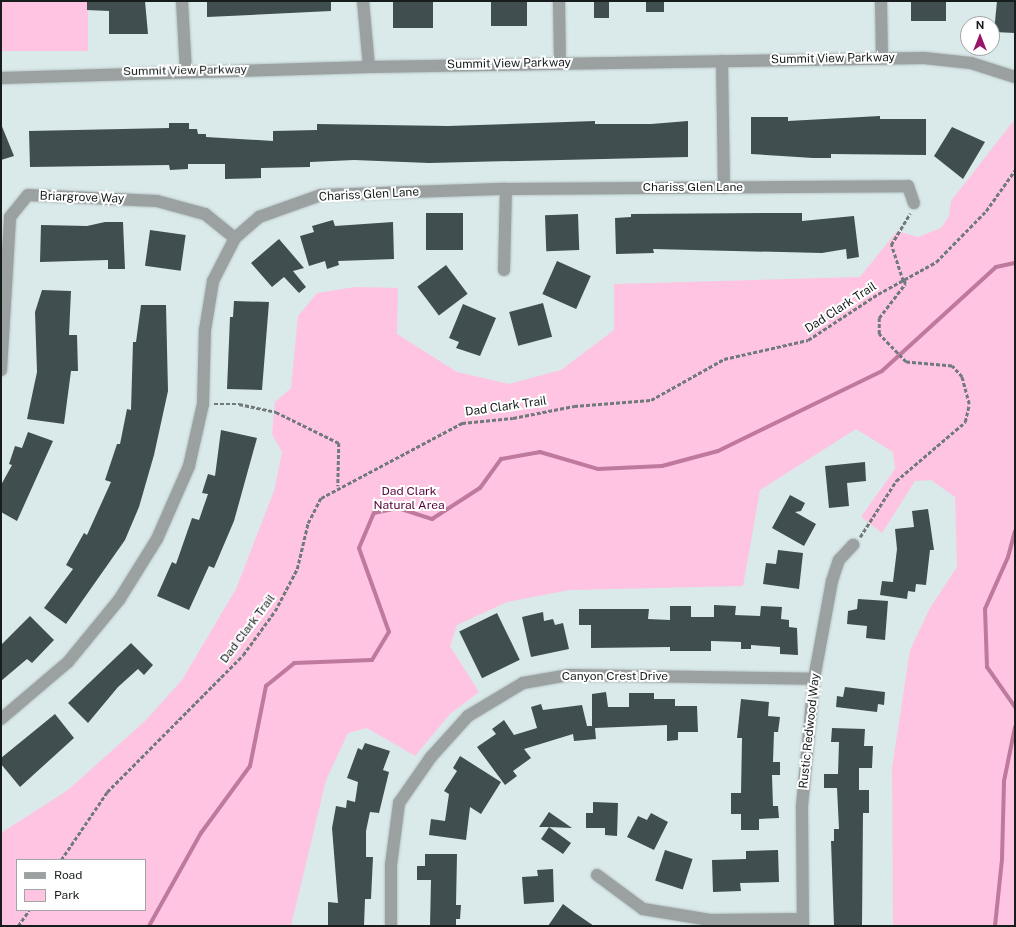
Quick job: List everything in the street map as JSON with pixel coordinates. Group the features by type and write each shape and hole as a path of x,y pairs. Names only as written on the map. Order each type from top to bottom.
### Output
{"street":[{"path":"182,1 186,72"},
{"path":"363,1 369,66"},
{"path":"559,1 560,63"},
{"path":"881,1 882,58"},
{"name":"Summit View Parkway","path":"1,78 369,66 882,58 971,63 1015,77"},
{"path":"722,61 724,188"},
{"name":"Chariss Glen Lane","path":"1,719 68,662 119,600 157,539 189,466 203,404 205,330 213,281 235,238 259,217 321,195 506,189 908,186 914,203"},
{"path":"504,270 506,189"},
{"name":"Briargrove Way","path":"1,370 10,217 28,195 157,201 205,214 235,238"},
{"name":"Rustic Redwood Way","path":"802,923 802,806 814,679 832,581 839,560 854,545"},
{"name":"Canyon Crest Drive","path":"391,926 391,865 399,803 431,757 468,716 523,683 569,675 814,679"},
{"path":"597,876 644,909 710,920 802,923"}],"path":[{"name":"Dad Clark Trail","path":"62,859 107,792 243,655 271,617 297,569 314,508 338,486 462,423 513,418 574,406 650,400 724,359 808,340 904,280 936,262 986,211 1015,170"},
{"path":"854,545 896,481 959,428 967,414 966,388 952,366 913,365 902,359 889,347 879,334 879,318 905,284 891,245 914,203"},
{"path":"203,404 239,404 276,412 339,443 338,486"},
{"path":"18,926 28,911"}],"green space":[{"path":"1,1 88,1 88,51 1,51"},
{"name":"Dad Clark Natural Area","path":"1015,119 1015,926 893,926 892,768 910,650 930,608 957,567 955,497 931,480 915,481 882,533 861,517 895,469 893,452 856,429 760,490 743,586 570,590 507,602 457,625 450,646 479,692 450,714 415,756 367,728 348,733 326,780 291,926 1,926 1,833 68,790 145,721 182,680 236,589 274,491 282,452 272,434 275,402 291,388 298,316 317,293 355,287 398,288 397,334 457,372 509,384 561,370 614,330 614,284 860,277 897,231 918,237 941,228 949,216 951,201"}],"building":[{"path":"87,1 145,1 148,34 109,34 109,11 87,10"},
{"path":"207,1 331,1 331,11 207,17"},
{"path":"393,1 433,1 433,28 393,28"},
{"path":"491,1 527,1 527,26 491,26"},
{"path":"594,1 609,1 609,18 594,18"},
{"path":"646,1 664,1 664,12 646,12"},
{"path":"911,1 946,1 946,21 911,21"},
{"path":"997,1 1015,1 1015,33 1000,32 1000,16 996,16"},
{"path":"880,116 880,119 926,119 926,155 831,154 831,158 813,158 751,154 751,117 788,117 788,121"},
{"path":"595,121 595,124 651,124 688,121 688,157 429,163 354,160 310,162 310,167 261,168 261,178 225,179 225,164 188,164 188,169 170,170 169,165 30,167 29,131 169,128 169,123 189,123 189,129 197,129 198,134 206,134 206,137 273,141 273,131 317,130 317,124 448,126"},
{"path":"1,124 14,156 1,160"},
{"path":"952,127 985,142 963,179 934,156"},
{"path":"426,213 463,213 463,250 426,250"},
{"path":"802,213 802,221 854,216 859,257 847,259 846,249 822,253 653,249 654,253 616,254 615,218 631,217 631,214"},
{"path":"578,214 579,250 546,251 545,215"},
{"path":"333,220 335,226 393,222 394,259 338,261 339,265 327,269 325,261 309,266 300,236 314,232 312,226"},
{"path":"105,222 123,222 125,269 108,269 108,260 40,262 41,225 87,226"},
{"path":"150,230 186,235 181,271 145,266"},
{"path":"279,239 304,268 293,271 306,287 299,293 284,277 272,287 251,263"},
{"path":"557,261 591,276 576,309 542,294"},
{"path":"446,265 468,294 439,315 417,287"},
{"path":"42,290 71,291 69,335 77,335 78,371 71,371 64,424 27,419 37,372 35,312"},
{"path":"234,301 269,302 262,390 227,389 230,317 233,317"},
{"path":"543,303 552,337 518,346 509,312"},
{"path":"463,304 496,318 480,356 456,348 459,342 449,338"},
{"path":"141,305 166,305 168,391 154,455 139,507 125,540 66,624 44,608 73,569 66,565 84,533 87,535 111,482 105,480 117,444 120,444 127,409 131,410 133,342 136,342"},
{"path":"221,430 257,438 234,521 214,568 209,566 189,610 157,596 172,562 176,564 192,518 199,520 208,494 202,493 208,474 215,476"},
{"path":"28,432 53,441 17,521 1,512 1,485 12,465 9,464 15,446 22,448"},
{"path":"865,462 866,481 847,483 849,506 829,508 825,466"},
{"path":"790,495 805,503 801,511 795,512 816,524 804,546 772,528"},
{"path":"928,509 934,550 930,550 926,585 916,584 915,592 908,591 907,599 880,595 882,581 893,582 897,549 895,529 914,527 912,511"},
{"path":"778,550 803,553 799,589 763,584 766,563 776,564"},
{"path":"858,599 888,601 885,640 866,638 867,626 847,624 848,611 857,609"},
{"path":"714,605 736,606 735,615 760,616 761,606 782,607 781,619 789,620 789,627 797,628 798,655 780,654 780,647 751,645 751,649 741,649 741,642 711,641 711,651 670,651 670,647 591,648 591,625 579,625 579,609 649,609 648,619 670,620 670,606 691,606 691,617 714,617"},
{"path":"543,612 544,621 553,619 555,625 563,623 569,649 531,657 522,617"},
{"path":"497,613 520,660 482,678 459,631"},
{"path":"30,616 54,640 32,663 27,659 1,681 1,645"},
{"path":"131,643 153,665 144,675 138,669 118,687 88,723 68,703"},
{"path":"845,687 885,692 884,705 878,704 877,712 836,707 837,696 843,697"},
{"path":"606,692 608,707 629,707 629,693 654,693 654,699 675,699 675,706 697,706 698,732 678,732 678,740 667,741 667,725 595,728 596,739 574,741 573,734 524,749 531,758 513,771 517,776 505,785 477,747 496,734 492,729 504,720 514,735 537,728 531,707 541,704 543,710 582,705 587,726 592,726 592,694"},
{"path":"741,699 769,702 768,716 780,717 778,732 774,732 773,762 780,762 780,775 772,775 773,806 778,806 779,818 759,819 759,830 741,830 741,814 731,814 731,793 741,793 742,738 737,738"},
{"path":"55,714 74,738 20,787 1,764 1,758"},
{"path":"832,728 865,729 864,746 873,746 872,768 859,768 859,790 869,790 869,813 863,813 862,926 834,926 831,841 834,841 834,829 839,829 837,788 824,788 824,774 838,774 839,742 831,742"},
{"path":"365,743 390,751 383,770 389,772 379,813 370,812 366,831 366,857 373,857 371,899 365,899 364,926 328,925 328,902 338,903 332,828 336,806 346,808 347,800 355,802 358,782 347,778 358,748 362,750"},
{"path":"460,756 501,782 481,814 470,807 466,840 429,835 431,819 445,821 449,794 444,791 457,771 453,768"},
{"path":"593,802 618,803 617,836 605,835 605,828 586,828 586,813 593,813"},
{"path":"549,812 572,828 539,827"},
{"path":"651,813 668,822 654,850 627,837 638,816 647,820"},
{"path":"549,827 571,843 563,854 541,839"},
{"path":"665,850 693,859 683,889 655,880"},
{"path":"778,850 779,882 740,883 741,891 713,892 712,860 746,859 746,851"},
{"path":"425,854 457,854 456,905 461,905 460,919 456,919 456,926 430,926 431,880 417,880 417,866 425,866"},
{"path":"553,869 554,902 524,904 522,877 538,876 537,870"},
{"path":"563,904 575,913 594,926 548,926"}],"waterway":[{"path":"149,926 201,833 250,766 266,686 294,663 372,660 389,632 359,548 374,513 398,508 432,519 480,488 501,459 540,452 598,469 662,466 718,451 882,371 996,267 1015,263"},
{"path":"1015,531 1008,557 985,609 987,667 1015,707"},
{"path":"995,926 1002,859 1004,781 1015,727"}]}
